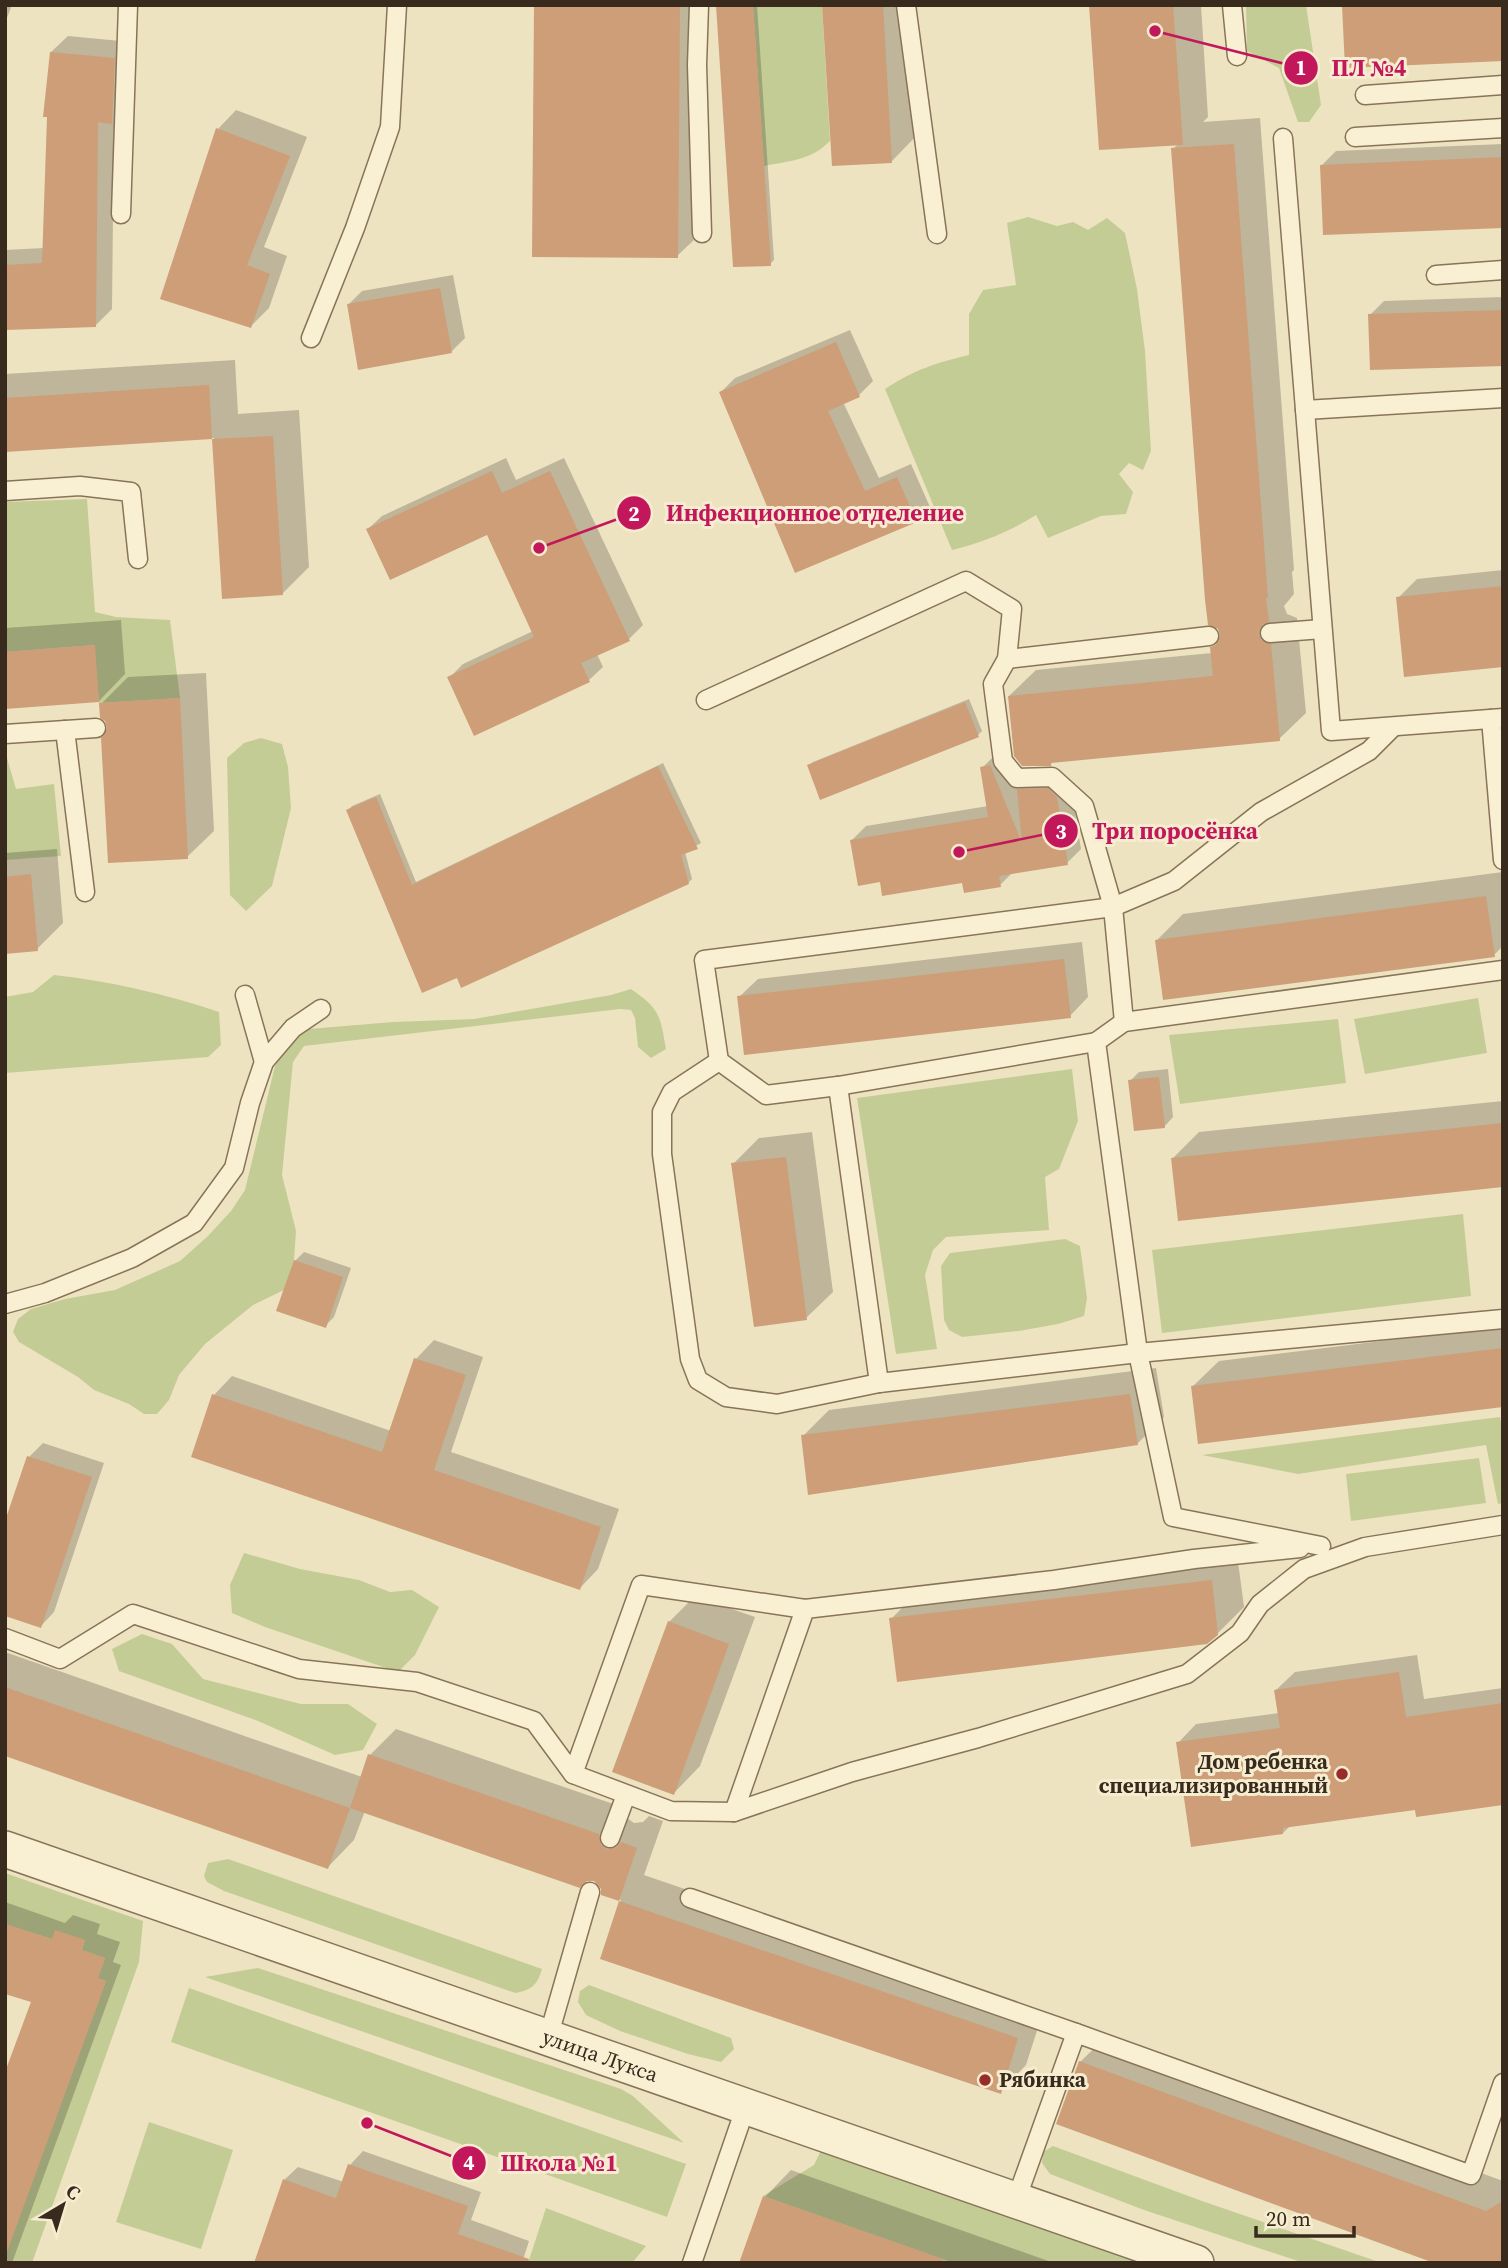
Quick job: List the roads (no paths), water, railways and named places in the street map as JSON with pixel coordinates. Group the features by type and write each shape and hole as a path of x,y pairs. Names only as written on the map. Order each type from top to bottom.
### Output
{"street":[{"name":"улица Лукса","path":"5,1849 1196,2263"}],"lane":[{"path":"121,214 128,5"},
{"path":"311,338 355,228 390,127 397,5"},
{"path":"699,5 697,65 702,233"},
{"path":"906,5 937,234"},
{"path":"1232,5 1237,56"},
{"path":"1365,96 1503,85"},
{"path":"1355,137 1503,128"},
{"path":"1283,138 1331,731 1497,719 1503,860"},
{"path":"1436,275 1503,270"},
{"path":"1305,410 1503,398"},
{"path":"5,491 80,486 131,492 138,559"},
{"path":"706,700 966,581 1012,610 1007,659 993,684 1003,761 1017,778 1052,777 1084,806 1113,906 1124,1022"},
{"path":"1270,633 1322,629"},
{"path":"1007,659 1209,636"},
{"path":"1393,727 1369,751 1261,812 1174,881 1113,906 704,960 719,1061 766,1095 838,1086 1096,1042 1124,1022 1503,970"},
{"path":"5,734 96,728"},
{"path":"65,730 85,892"},
{"path":"246,995 264,1062"},
{"path":"5,1304 45,1293 132,1258 194,1223 234,1168 250,1103 264,1062 293,1028 321,1009"},
{"path":"1096,1042 1138,1353 1174,1517 1321,1546"},
{"path":"719,1061 672,1092 662,1112 662,1154 690,1359 698,1380 726,1396 777,1404 879,1383 1138,1353 1503,1319"},
{"path":"838,1086 879,1383"},
{"path":"573,1774 641,1585 805,1609 1054,1580 1194,1559 1321,1546 1365,1547 1503,1525"},
{"path":"5,1638 60,1659 132,1614 299,1669 417,1682 534,1721 573,1774 671,1811 734,1812 852,1772 978,1738 1187,1675 1240,1633 1260,1604 1304,1569 1365,1547"},
{"path":"734,1812 805,1609"},
{"path":"610,1838 626,1795"},
{"path":"548,2038 590,1892"},
{"path":"690,1898 1471,2175 1503,2084"},
{"path":"1016,2200 1076,2033"},
{"path":"692,2263 746,2106"}],"place":[{"name":"ПЛ №4","path":"1155,31"},
{"name":"Инфекционное отделение","path":"539,548"},
{"name":"Три поросёнка","path":"959,852"},
{"name":"Дом ребенка специализированный","path":"1342,1774"},
{"name":"Рябинка","path":"985,2080"},
{"name":"Школа №1","path":"367,2123"}]}
